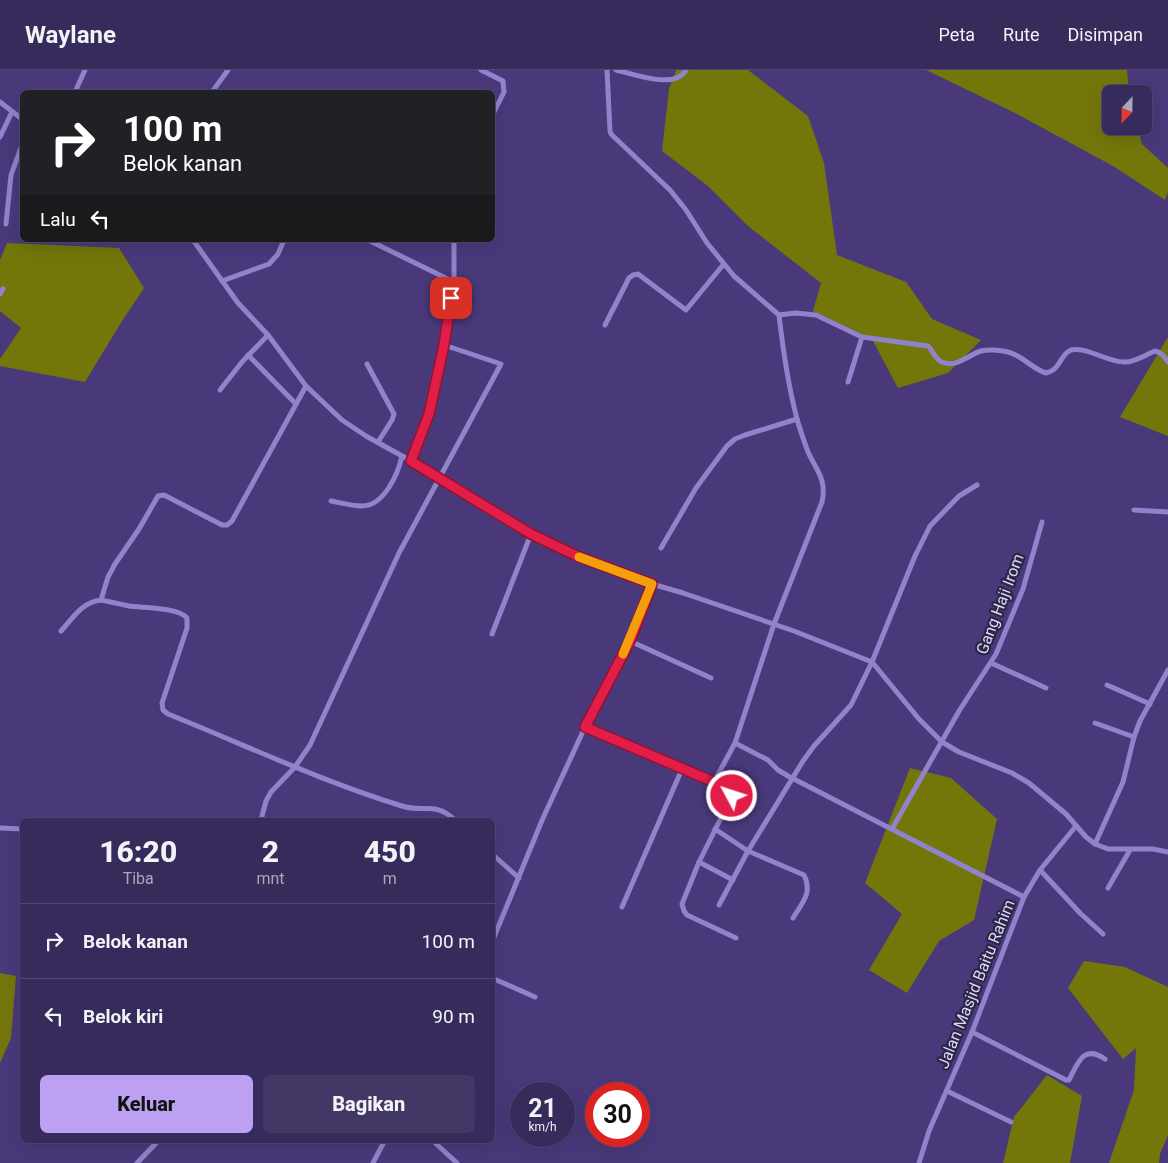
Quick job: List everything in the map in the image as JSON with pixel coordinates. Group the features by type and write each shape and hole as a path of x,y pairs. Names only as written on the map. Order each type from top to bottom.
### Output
{"street":[{"path":"76,90 85,70"},
{"path":"213,90 228,70"},
{"path":"481,70 503,81 504,92 495,110"},
{"path":"607,70 610,131 612,134 670,190 724,265 748,290 780,315 794,313 816,315 862,337 928,346 940,361 948,364 980,351 992,350 1009,352 1046,373 1056,369 1068,352 1072,350 1126,362 1158,352 1168,362"},
{"path":"616,70 666,80 677,79 686,70"},
{"path":"0,102 20,118"},
{"path":"0,137 12,112"},
{"path":"6,224 11,175 20,150"},
{"path":"194,242 238,302 268,335 306,386 342,420 440,477 531,534 577,556 652,584 774,624 872,662 919,719 942,742 959,752 998,767 1029,783 1066,814 1095,844 1105,848 1153,849 1168,852"},
{"path":"222,281 270,264 278,254 283,242"},
{"path":"372,242 454,282"},
{"path":"411,461 429,414 444,345 454,282 454,242"},
{"path":"605,325 629,278 633,275 638,274 686,310 724,265"},
{"path":"0,294 3,289"},
{"path":"714,782 735,743 774,624 822,502 824,492 823,481 808,451 797,419 783,348 780,315"},
{"path":"220,390 248,355 268,335"},
{"path":"848,382 862,337"},
{"path":"262,818 266,801 271,792 295,768 310,745 399,553 501,364 444,345"},
{"path":"248,355 296,404"},
{"path":"367,364 394,414 378,442"},
{"path":"101,600 108,577 115,564 139,529 158,496 164,495 222,525 227,525 232,521 306,386"},
{"path":"662,548 696,488 727,446 735,439 745,435 797,419"},
{"path":"331,501 362,506 378,501 397,472 402,456"},
{"path":"719,906 748,851 794,779 803,761 851,705 872,662 930,526 959,496 977,485"},
{"path":"1134,510 1168,512"},
{"name":"Gang Haji Irom","path":"892,829 959,711 991,663 1004,638 1023,589 1042,522"},
{"path":"492,634 531,534"},
{"path":"495,935 543,818 585,727 630,641 652,584"},
{"path":"61,631 80,609 87,604 101,600 181,613 187,618 187,628 162,703 165,712 295,768 357,792 405,807 440,809 452,818"},
{"path":"630,641 711,678"},
{"path":"991,663 1046,688"},
{"path":"1095,844 1123,782 1140,720 1168,670"},
{"path":"1106,685 1150,704"},
{"path":"1095,723 1134,737"},
{"path":"585,727 714,782 731,792 732,796 699,862 682,904 684,911 694,919 736,938"},
{"path":"735,743 768,760 778,770 794,779 1024,897"},
{"path":"622,907 682,769"},
{"name":"Jalan Masjid Baitu Rahim","path":"919,1163 929,1131 972,1032 1024,897 1040,870 1076,826"},
{"path":"0,828 20,829"},
{"path":"715,829 748,851 804,875 808,884 808,894 793,918"},
{"path":"1108,888 1130,850"},
{"path":"495,857 519,878"},
{"path":"699,862 733,880"},
{"path":"1040,870 1080,913 1103,934"},
{"path":"495,979 535,997"},
{"path":"972,1032 1066,1080 1069,1080 1077,1064 1089,1053 1094,1053 1105,1059"},
{"path":"947,1091 1011,1122"},
{"path":"137,1163 156,1143"},
{"path":"374,1163 384,1143"},
{"path":"435,1143 456,1163"}],"shaded area":[{"path":"676,70 748,70 808,116 824,163 837,255 906,282 932,319 981,340 948,373 898,388 872,339 813,311 821,283 748,226 708,186 662,151 669,89"},
{"path":"926,70 1127,70 1128,85 1102,85 1102,135 1140,135 1142,144 1168,168 1168,192 1165,200 1113,166 1015,113"},
{"path":"7,243 119,248 144,288 85,382 0,366 0,359 21,328 0,311 0,260"},
{"path":"1168,337 1168,436 1120,417"},
{"path":"910,768 951,778 997,819 974,920 939,941 907,993 869,970 902,914 865,883"},
{"path":"1084,961 1125,967 1168,987 1168,1135 1160,1154 1159,1163 1109,1163 1134,1090 1136,1048 1123,1059 1068,988"},
{"path":"0,973 16,976 11,1038 0,1063"},
{"path":"1047,1075 1082,1096 1070,1163 1003,1163 1014,1117"}],"slow traffic":[{"path":"579,557 652,584 623,654"}],"route":[{"path":"451,298 444,345 429,414 411,461 531,534 608,569 652,584 630,641 585,727 727,788 732,796"}]}
